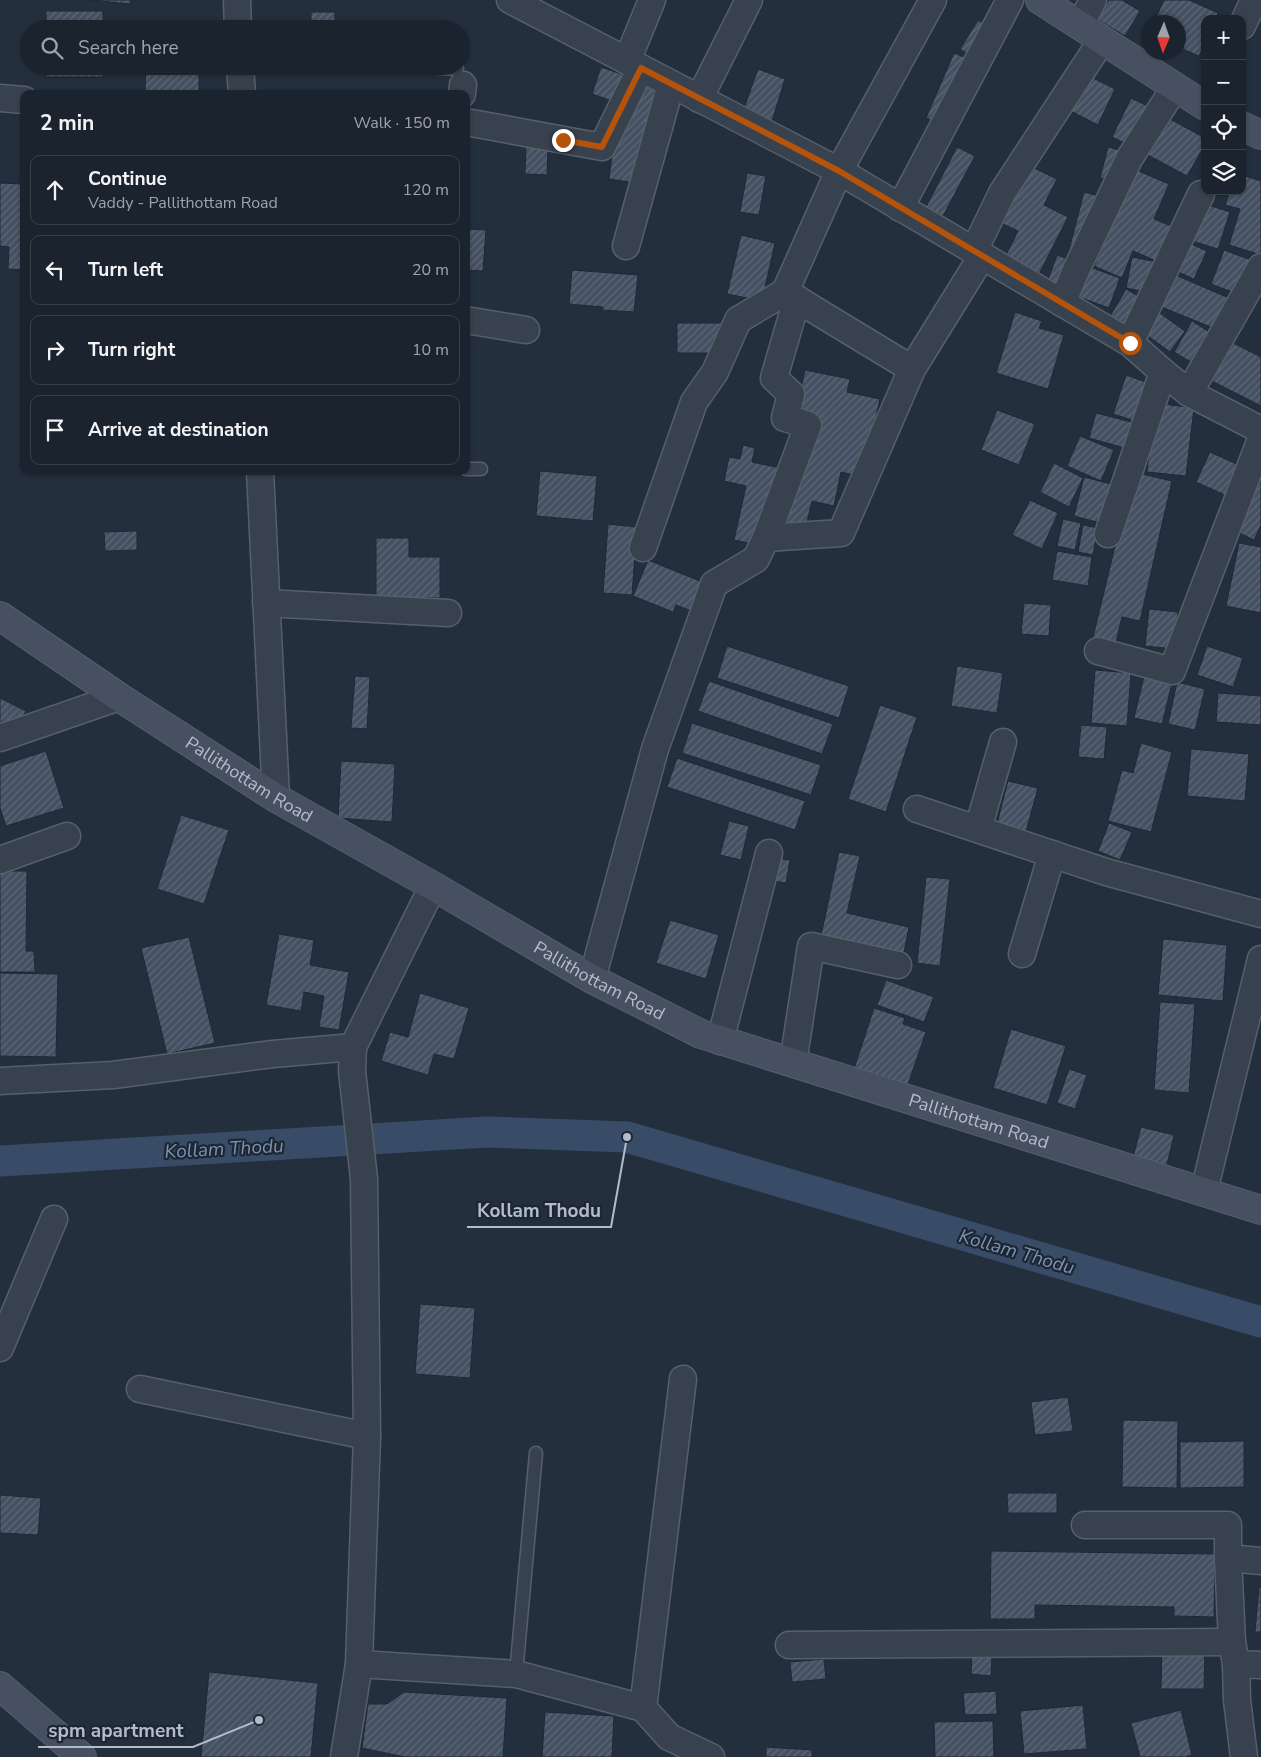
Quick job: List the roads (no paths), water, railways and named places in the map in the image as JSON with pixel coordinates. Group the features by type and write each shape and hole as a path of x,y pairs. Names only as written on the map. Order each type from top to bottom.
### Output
{"street":[{"path":"237,0 238,20"},
{"path":"510,0 839,171 1130,343 1189,393 1261,430"},
{"path":"470,123 602,147 634,65 652,0"},
{"path":"699,99 749,0"},
{"path":"592,979 655,749 714,584 756,559 766,538 808,424 785,418 792,394 774,378 791,296 839,171 933,0"},
{"path":"900,208 1010,0"},
{"path":"1040,0 1203,105"},
{"path":"766,538 841,533 912,369 978,253 1002,193 1091,33 1093,0"},
{"path":"1246,17 1254,0"},
{"path":"241,75 242,90"},
{"path":"626,246 671,84"},
{"path":"1062,303 1130,159 1175,87"},
{"path":"0,98 20,100"},
{"path":"1246,128 1261,135"},
{"path":"1130,343 1201,194"},
{"path":"1189,393 1261,267"},
{"path":"791,296 912,369"},
{"path":"643,548 694,402 715,372 738,320 791,296"},
{"path":"470,321 526,330"},
{"path":"1108,534 1162,372"},
{"path":"1098,651 1172,671 1261,439"},
{"path":"260,475 276,798"},
{"path":"266,603 448,613"},
{"name":"Pallithottam Road","path":"0,616 119,698 276,798 434,886 592,979 701,1034 1261,1210"},
{"path":"0,738 119,698"},
{"path":"978,829 1003,742"},
{"path":"917,809 1106,872 1261,914"},
{"path":"0,860 67,836"},
{"path":"720,1040 769,853"},
{"path":"1022,954 1052,854"},
{"path":"344,1757 359,1664 367,1436 364,1179 352,1059 434,886"},
{"path":"793,1063 811,946 898,965"},
{"path":"1204,1191 1261,959"},
{"path":"0,1081 112,1075 273,1054 352,1059"},
{"path":"0,1348 54,1219"},
{"path":"643,1708 683,1379"},
{"path":"140,1389 367,1436"},
{"path":"1085,1525 1228,1525 1228,1558 1243,1657 1237,1700 1244,1757"},
{"path":"1228,1558 1261,1561"},
{"path":"789,1645 1243,1657"},
{"path":"359,1664 516,1674 643,1708 669,1737 711,1757"},
{"path":"0,1686 82,1757"}],"lane":[{"path":"438,75 461,83"},
{"path":"470,469 482,469"},
{"path":"516,1674 536,1453"}],"waterway":[{"name":"Kollam Thodu","path":"0,1161 488,1132 627,1137 1261,1322"}],"place":[{"name":"Kollam Thodu","path":"627,1137"},
{"name":"spm apartment","path":"259,1720"}]}
